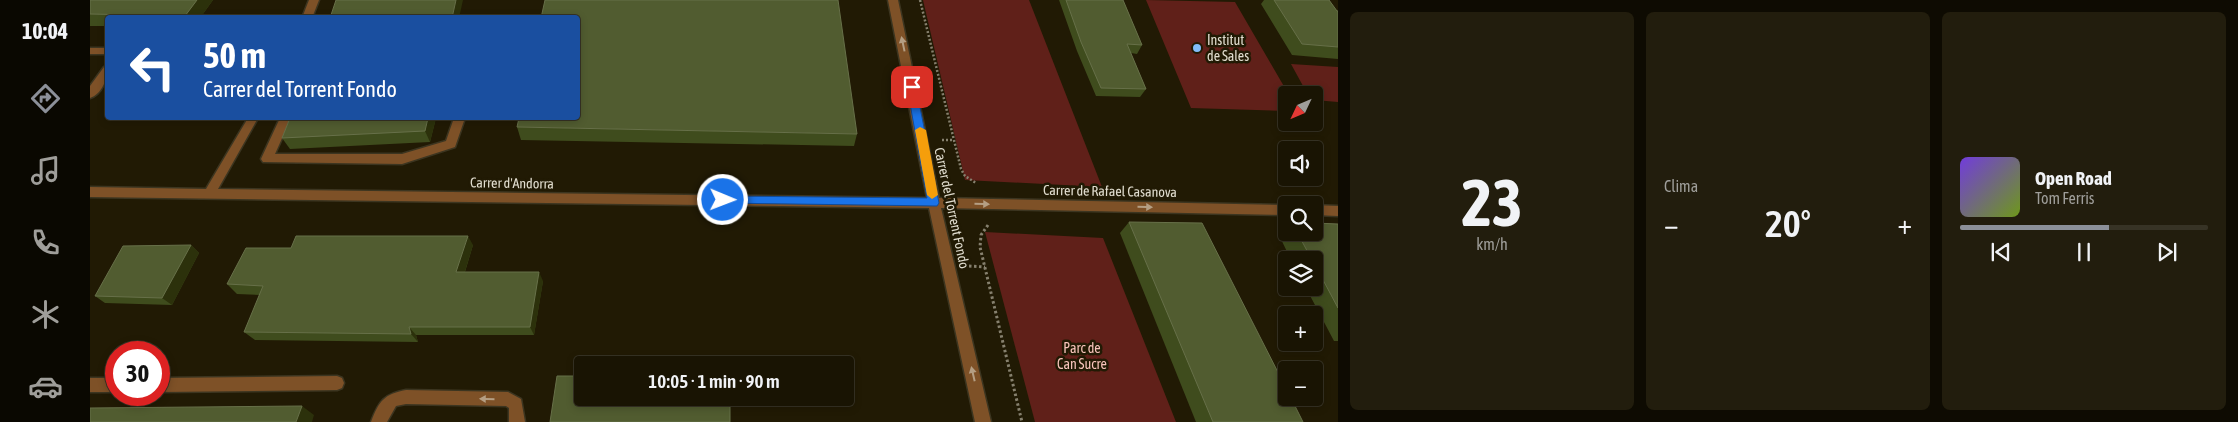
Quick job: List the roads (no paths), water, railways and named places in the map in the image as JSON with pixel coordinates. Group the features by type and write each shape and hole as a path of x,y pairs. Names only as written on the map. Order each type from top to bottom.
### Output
{"street":[{"path":"308,15 314,0"},
{"name":"Carrer del Torrent Fondo","path":"893,0 934,203 983,422"},
{"path":"90,51 105,51"},
{"path":"90,94 105,74"},
{"path":"209,194 252,120"},
{"path":"284,120 267,158 402,159 451,144 458,120"},
{"name":"Carrer d'Andorra","path":"90,192 934,203"},
{"name":"Carrer de Rafael Casanova","path":"934,203 1278,210"},
{"path":"1323,210 1338,211"},
{"path":"170,384 337,383"},
{"path":"90,385 105,385"},
{"path":"379,422 392,400 406,397 508,399 516,404 516,422"}],"place":[{"name":"Institut de Sales","path":"1197,48"}],"park label":[{"name":"Parc de Can Sucre","path":"1082,356"}]}
